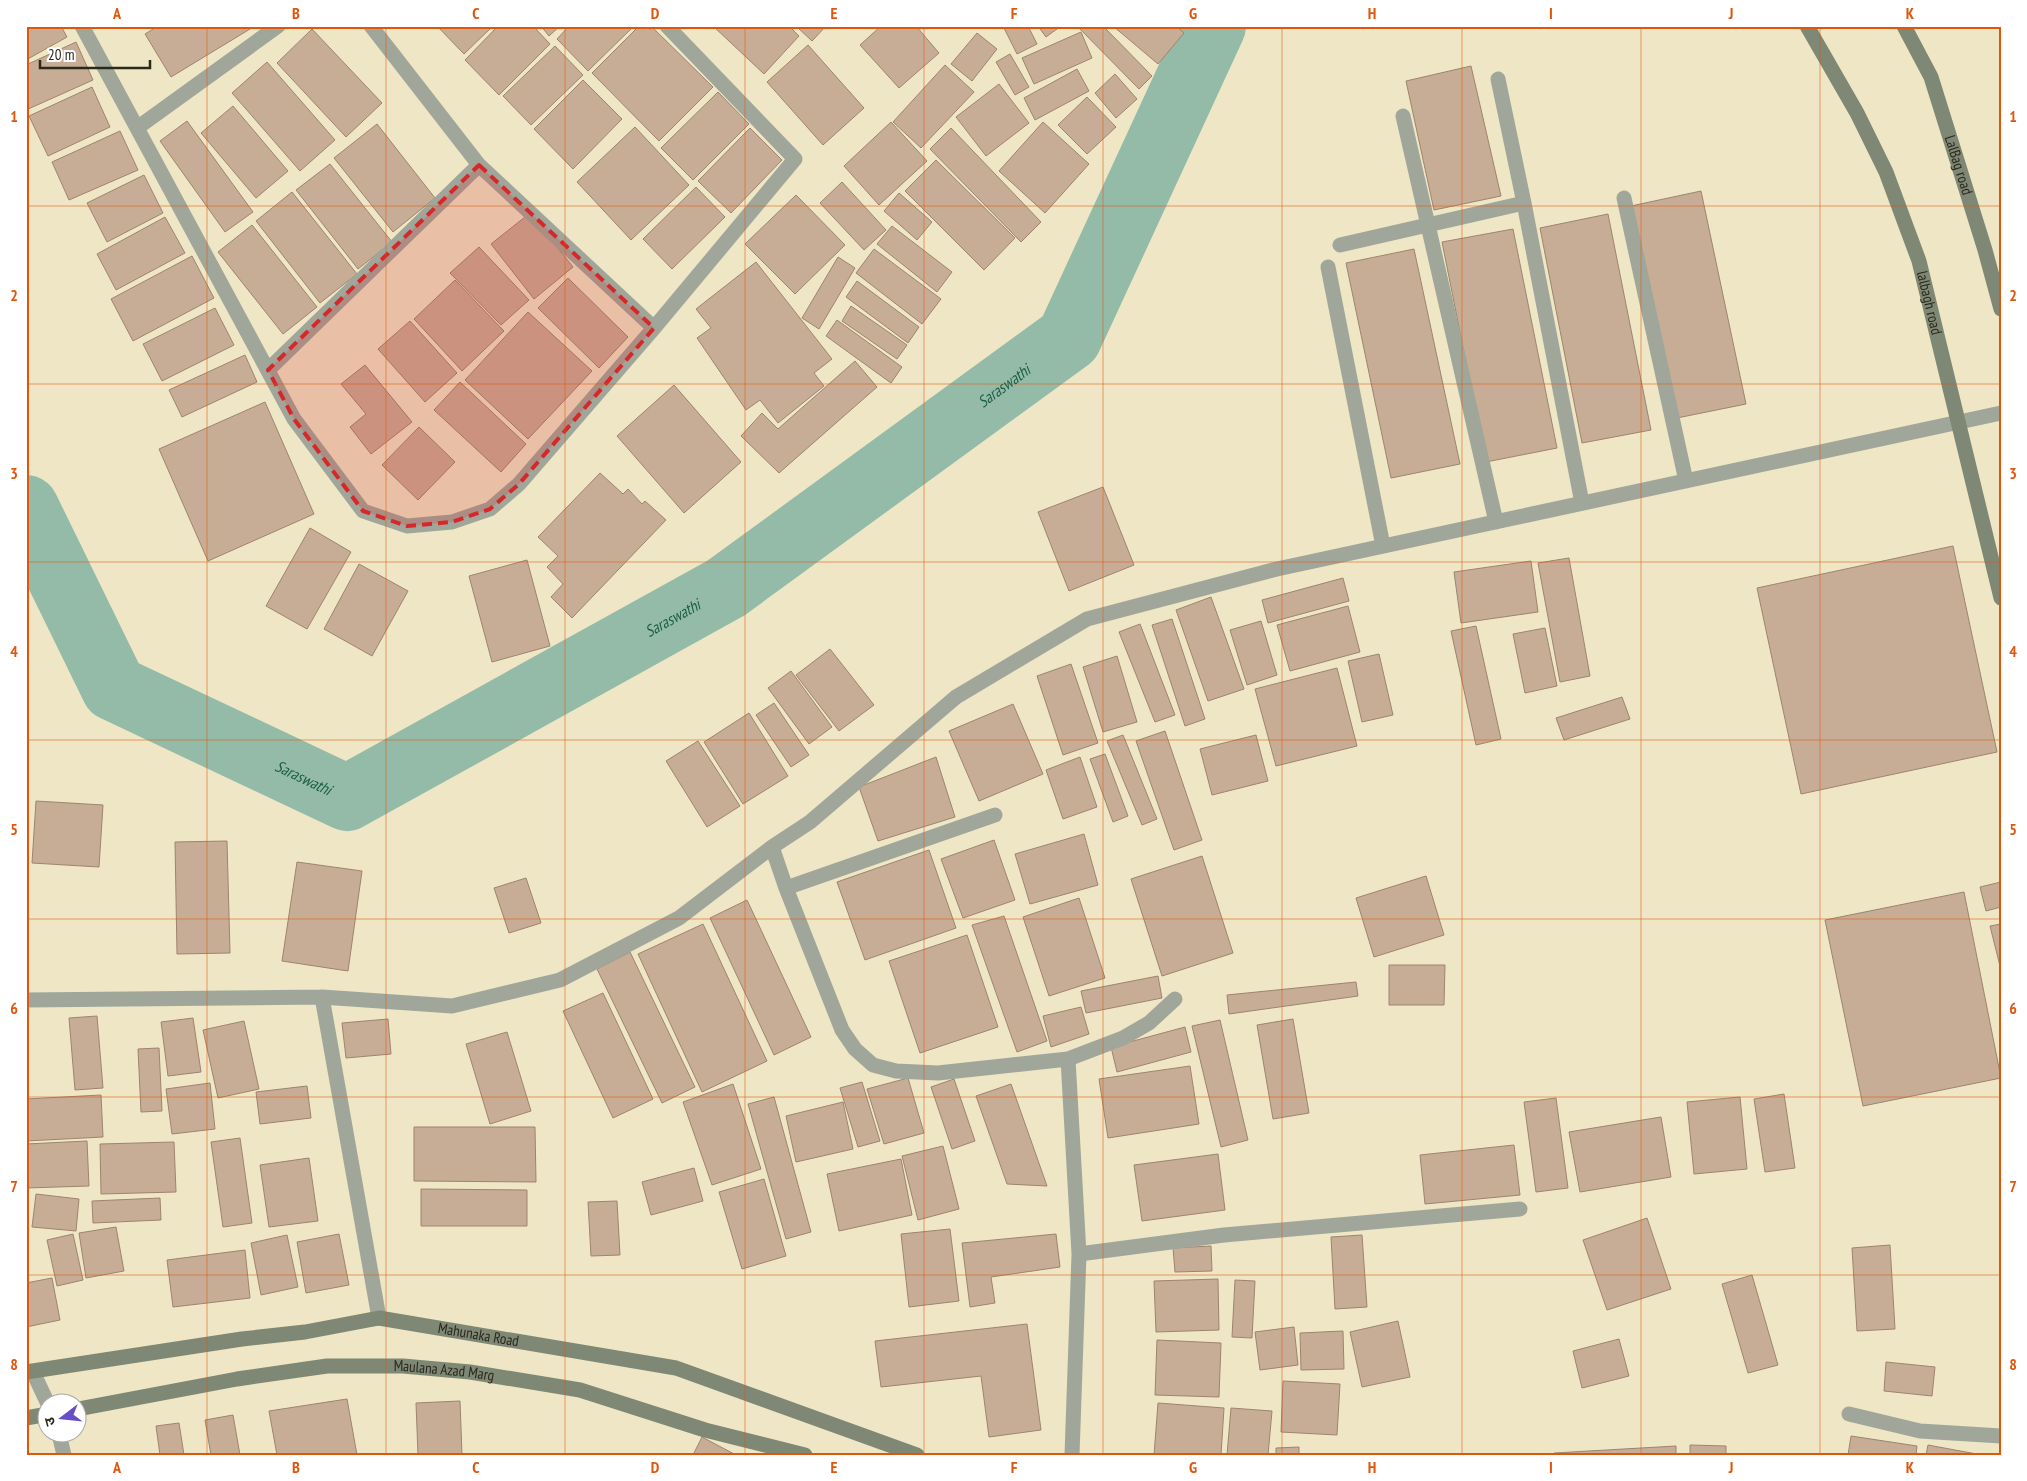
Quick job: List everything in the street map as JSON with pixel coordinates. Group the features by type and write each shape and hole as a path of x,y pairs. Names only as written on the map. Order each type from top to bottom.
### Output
{"main road":[{"name":"lalbagh road","path":"1807,26 1857,113 1886,172 1919,261 2001,598"},
{"name":"LalBag road","path":"1904,26 1931,77 1985,250 2001,309"},
{"name":"Mahunaka Road","path":"30,1372 242,1339 305,1332 379,1318 676,1368 917,1455"},
{"name":"Maulana Azad Marg","path":"88,1406 327,1366 403,1366 470,1372 580,1390 705,1430 805,1455"}],"street":[{"path":"82,26 294,419 363,511 406,526 452,522 490,510 519,484 654,328 795,158 667,26"},
{"path":"137,128 278,26"},
{"path":"371,26 479,165 654,328"},
{"path":"1498,79 1582,503"},
{"path":"1403,116 1496,522"},
{"path":"268,370 479,165"},
{"path":"1624,198 1686,481"},
{"path":"1340,244 1524,204"},
{"path":"1328,267 1383,546"},
{"path":"26,1000 322,997 452,1006 560,980 679,918 772,847 810,822 956,697 1088,619 1277,569 2001,413"},
{"path":"786,888 995,815"},
{"path":"772,847 786,888 842,1030 854,1049 873,1065 896,1071 938,1073 1068,1059 1123,1038 1136,1031 1149,1023 1175,1000"},
{"path":"322,997 379,1318"},
{"path":"1068,1059 1079,1254 1072,1455"},
{"path":"1079,1254 1224,1235 1520,1209"},
{"path":"30,1372 42,1394"},
{"path":"1849,1414 1920,1431 2001,1436"}],"highlighted area":[{"path":"479,165 654,328 519,484 490,509 452,522 407,526 363,511 294,419 268,370"}],"building":[{"path":"26,26 61,26 67,37 26,60"},
{"path":"158,26 255,26 171,77 145,34"},
{"path":"437,26 493,26 464,54"},
{"path":"498,26 533,26 550,44 499,95 465,60"},
{"path":"541,26 560,26 549,36"},
{"path":"569,26 634,26 588,71 557,39"},
{"path":"639,26 651,26 713,87 659,141 592,73"},
{"path":"713,26 789,26 799,36 764,74"},
{"path":"796,26 826,26 812,41"},
{"path":"881,26 916,26 939,53 899,88 860,45"},
{"path":"1003,26 1028,26 1037,44 1017,54"},
{"path":"1038,26 1061,26 1046,37"},
{"path":"1081,26 1103,26 1152,76 1139,89 1079,28"},
{"path":"1113,26 1176,26 1184,33 1158,64"},
{"path":"312,29 382,103 346,137 277,63"},
{"path":"1081,32 1092,58 1034,84 1022,58"},
{"path":"977,33 997,49 972,81 951,64"},
{"path":"76,42 93,80 26,110 26,65"},
{"path":"808,45 864,108 823,145 767,82"},
{"path":"555,46 583,75 531,125 503,96"},
{"path":"1010,54 1029,87 1015,95 996,62"},
{"path":"267,62 335,140 300,171 232,93"},
{"path":"945,65 974,92 921,148 893,122"},
{"path":"1471,66 1501,196 1434,210 1406,81"},
{"path":"1077,69 1089,91 1035,120 1024,98"},
{"path":"1115,74 1137,99 1116,118 1095,93"},
{"path":"583,80 622,119 573,169 534,129"},
{"path":"999,84 1029,123 986,156 956,117"},
{"path":"92,87 110,127 48,156 29,116"},
{"path":"718,92 749,124 693,180 661,148"},
{"path":"1087,97 1116,127 1087,154 1058,125"},
{"path":"233,106 288,171 256,198 201,133"},
{"path":"187,121 253,212 225,232 160,141"},
{"path":"891,122 927,161 879,205 844,166"},
{"path":"1043,122 1089,164 1045,213 999,171"},
{"path":"377,124 435,198 393,232 334,158"},
{"path":"635,127 689,185 631,240 577,182"},
{"path":"750,128 782,160 731,213 698,181"},
{"path":"951,128 1041,222 1021,242 930,149"},
{"path":"120,131 138,170 69,200 52,162"},
{"path":"936,160 1015,238 984,270 905,191"},
{"path":"330,164 392,242 358,269 296,190"},
{"path":"144,175 163,213 107,242 87,203"},
{"path":"842,182 886,230 864,250 820,203"},
{"path":"696,187 725,217 672,269 643,239"},
{"path":"1701,191 1746,404 1677,418 1631,206"},
{"path":"292,192 357,274 320,303 256,221"},
{"path":"899,193 932,222 917,240 884,211"},
{"path":"796,195 845,245 795,294 745,244"},
{"path":"530,213 573,267 534,299 491,244"},
{"path":"1608,214 1651,430 1582,443 1540,228"},
{"path":"165,217 185,253 116,290 97,254"},
{"path":"252,225 317,307 283,334 218,252"},
{"path":"892,226 952,272 937,292 877,244"},
{"path":"1513,229 1557,448 1486,462 1442,242"},
{"path":"479,247 529,300 501,325 450,273"},
{"path":"874,249 941,299 922,324 856,273"},
{"path":"1414,249 1460,464 1391,478 1346,263"},
{"path":"192,256 214,298 133,341 111,299"},
{"path":"838,257 855,268 819,329 802,318"},
{"path":"756,262 832,359 814,373 824,386 778,423 760,400 746,410 697,338 711,328 696,309"},
{"path":"568,278 628,337 599,368 538,308"},
{"path":"455,280 504,331 462,371 414,319"},
{"path":"857,281 919,327 908,343 846,297"},
{"path":"851,306 907,345 897,359 842,321"},
{"path":"215,308 234,345 162,381 143,344"},
{"path":"528,312 592,371 528,439 465,380"},
{"path":"837,320 902,367 891,383 826,336"},
{"path":"410,321 457,373 425,402 378,349"},
{"path":"245,355 257,382 182,417 169,390"},
{"path":"855,361 877,387 779,473 741,436 762,413 778,429"},
{"path":"365,365 412,422 371,454 350,427 366,414 341,384"},
{"path":"460,382 526,444 501,472 434,410"},
{"path":"674,385 741,462 684,513 617,436"},
{"path":"265,402 314,514 208,561 159,449"},
{"path":"419,427 455,462 418,500 382,465"},
{"path":"600,473 623,494 628,489 642,504 645,501 666,520 572,618 551,597 563,584 547,567 558,556 538,537"},
{"path":"1103,487 1134,565 1069,591 1038,512"},
{"path":"310,528 351,552 307,629 266,606"},
{"path":"1953,546 1997,752 1801,794 1757,588"},
{"path":"1569,558 1590,676 1560,682 1538,563"},
{"path":"527,560 550,646 492,662 469,576"},
{"path":"1531,561 1538,612 1461,623 1454,572"},
{"path":"359,564 408,591 372,656 324,629"},
{"path":"1343,578 1349,601 1268,623 1262,600"},
{"path":"1211,597 1244,689 1208,701 1176,610"},
{"path":"1348,606 1360,652 1290,671 1277,625"},
{"path":"1172,619 1205,719 1185,726 1152,625"},
{"path":"1261,621 1277,675 1247,685 1230,630"},
{"path":"1140,624 1175,715 1155,722 1119,632"},
{"path":"1476,626 1501,739 1476,745 1451,631"},
{"path":"1545,628 1557,686 1525,693 1513,634"},
{"path":"830,649 874,705 839,731 796,675"},
{"path":"1379,654 1393,715 1362,722 1348,661"},
{"path":"1117,656 1137,722 1103,732 1083,667"},
{"path":"1071,664 1098,743 1063,755 1037,676"},
{"path":"1337,668 1357,746 1276,766 1255,689"},
{"path":"791,671 832,727 809,744 768,688"},
{"path":"1622,697 1630,719 1564,740 1556,718"},
{"path":"774,703 809,755 791,767 756,715"},
{"path":"1013,704 1043,774 979,801 949,731"},
{"path":"749,713 788,776 743,804 704,742"},
{"path":"1165,731 1202,840 1174,850 1136,741"},
{"path":"1123,735 1157,819 1142,825 1107,741"},
{"path":"1256,735 1268,781 1212,795 1200,749"},
{"path":"698,741 740,806 707,827 666,761"},
{"path":"1105,754 1128,816 1113,822 1090,759"},
{"path":"936,757 955,817 878,841 859,787"},
{"path":"1080,757 1097,807 1063,819 1046,770"},
{"path":"36,801 103,805 99,867 32,863"},
{"path":"1084,834 1098,885 1030,904 1015,854"},
{"path":"994,840 1015,900 963,918 941,859"},
{"path":"227,841 230,953 177,954 175,842"},
{"path":"929,850 956,928 865,960 837,882"},
{"path":"1202,856 1233,953 1162,976 1131,879"},
{"path":"297,862 362,871 348,971 282,961"},
{"path":"1426,876 1444,935 1374,957 1356,898"},
{"path":"526,878 541,923 509,933 494,888"},
{"path":"2001,882 2001,907 1986,911 1980,887"},
{"path":"1964,892 2001,1078 1863,1106 1825,920"},
{"path":"1079,898 1105,978 1049,996 1023,917"},
{"path":"747,900 811,1037 774,1055 710,918"},
{"path":"1004,916 1047,1041 1017,1052 972,925"},
{"path":"703,924 767,1061 702,1092 638,954"},
{"path":"2001,924 2001,970 1990,926"},
{"path":"967,935 998,1027 920,1053 889,961"},
{"path":"630,952 695,1087 662,1103 597,969"},
{"path":"1389,965 1445,965 1444,1005 1389,1005"},
{"path":"1158,976 1162,998 1086,1013 1081,991"},
{"path":"1356,982 1358,996 1229,1014 1227,995"},
{"path":"603,993 653,1099 613,1118 563,1011"},
{"path":"1081,1007 1089,1034 1051,1047 1043,1016"},
{"path":"97,1016 103,1088 75,1090 69,1018"},
{"path":"193,1018 201,1072 168,1076 161,1022"},
{"path":"388,1019 391,1054 346,1058 342,1023"},
{"path":"1293,1019 1309,1113 1273,1119 1257,1025"},
{"path":"1220,1020 1248,1140 1221,1147 1192,1026"},
{"path":"244,1021 259,1089 218,1098 203,1030"},
{"path":"1185,1027 1191,1052 1117,1072 1111,1047"},
{"path":"507,1032 531,1111 490,1124 466,1044"},
{"path":"159,1048 162,1111 141,1112 138,1049"},
{"path":"1190,1066 1199,1124 1108,1138 1099,1079"},
{"path":"908,1078 924,1133 884,1144 867,1089"},
{"path":"954,1079 975,1141 952,1149 931,1087"},
{"path":"862,1082 880,1141 858,1147 840,1088"},
{"path":"210,1083 215,1129 172,1134 166,1089"},
{"path":"733,1084 761,1169 712,1185 683,1102"},
{"path":"1011,1084 1047,1186 1007,1184 976,1096"},
{"path":"307,1086 311,1118 260,1124 256,1092"},
{"path":"1784,1094 1795,1168 1765,1172 1754,1099"},
{"path":"101,1095 103,1137 26,1141 26,1099"},
{"path":"774,1097 811,1232 786,1239 748,1104"},
{"path":"1740,1097 1747,1169 1694,1174 1687,1102"},
{"path":"1556,1098 1568,1188 1536,1192 1524,1102"},
{"path":"843,1102 853,1149 796,1162 786,1116"},
{"path":"1661,1117 1671,1177 1580,1192 1569,1132"},
{"path":"414,1127 535,1127 536,1182 414,1181"},
{"path":"240,1138 252,1223 223,1227 211,1142"},
{"path":"87,1141 89,1186 26,1188 26,1144"},
{"path":"174,1142 176,1192 101,1194 100,1144"},
{"path":"1514,1145 1520,1195 1425,1204 1420,1155"},
{"path":"943,1146 959,1209 918,1220 902,1156"},
{"path":"1218,1154 1225,1210 1142,1221 1134,1165"},
{"path":"309,1158 318,1221 269,1227 260,1165"},
{"path":"901,1159 912,1215 839,1231 827,1174"},
{"path":"694,1168 703,1201 651,1215 642,1182"},
{"path":"764,1179 786,1256 742,1269 719,1192"},
{"path":"421,1189 527,1190 527,1226 421,1226"},
{"path":"36,1194 79,1199 76,1231 32,1227"},
{"path":"160,1198 161,1220 93,1223 92,1201"},
{"path":"617,1201 620,1255 591,1256 588,1202"},
{"path":"1647,1218 1671,1289 1607,1310 1583,1240"},
{"path":"116,1227 124,1271 86,1278 79,1233"},
{"path":"950,1229 959,1301 909,1307 901,1234"},
{"path":"73,1234 83,1280 57,1286 47,1240"},
{"path":"339,1234 349,1285 306,1293 297,1242"},
{"path":"1056,1234 1060,1267 991,1277 995,1303 970,1307 962,1243"},
{"path":"287,1235 298,1287 261,1295 251,1243"},
{"path":"1362,1235 1367,1307 1335,1309 1331,1237"},
{"path":"1890,1245 1895,1329 1857,1331 1852,1248"},
{"path":"1211,1246 1212,1271 1175,1272 1173,1248"},
{"path":"245,1250 250,1298 173,1307 167,1260"},
{"path":"1752,1275 1778,1365 1748,1373 1722,1284"},
{"path":"52,1278 60,1320 26,1327 26,1283"},
{"path":"1218,1279 1219,1330 1156,1332 1154,1281"},
{"path":"1235,1280 1255,1281 1252,1338 1232,1337"},
{"path":"1398,1321 1410,1377 1362,1387 1350,1332"},
{"path":"1027,1324 1041,1430 989,1437 981,1376 881,1387 875,1341"},
{"path":"1294,1327 1298,1365 1260,1370 1255,1332"},
{"path":"1343,1331 1344,1369 1301,1370 1300,1333"},
{"path":"1619,1339 1629,1376 1582,1388 1573,1351"},
{"path":"1157,1340 1221,1343 1219,1397 1155,1395"},
{"path":"1886,1362 1935,1367 1932,1396 1884,1391"},
{"path":"1283,1381 1340,1384 1337,1435 1281,1432"},
{"path":"347,1399 357,1455 277,1455 269,1411"},
{"path":"460,1401 462,1455 418,1455 416,1403"},
{"path":"1158,1403 1224,1408 1221,1455 1154,1455"},
{"path":"1231,1408 1272,1411 1268,1455 1227,1455"},
{"path":"233,1415 240,1455 211,1455 205,1420"},
{"path":"179,1423 184,1455 160,1455 156,1426"},
{"path":"1851,1436 1917,1446 1916,1455 1848,1455"},
{"path":"702,1437 736,1455 693,1455"},
{"path":"1690,1445 1726,1446 1726,1455 1690,1455"},
{"path":"1928,1445 1982,1455 1926,1455"},
{"path":"1676,1446 1676,1455 1554,1455 1554,1453"},
{"path":"1299,1447 1299,1455 1276,1455 1276,1448"}],"waterway":[{"name":"Saraswathi","path":"26,508 114,688 347,798 726,588 1069,338 1213,26"}]}
